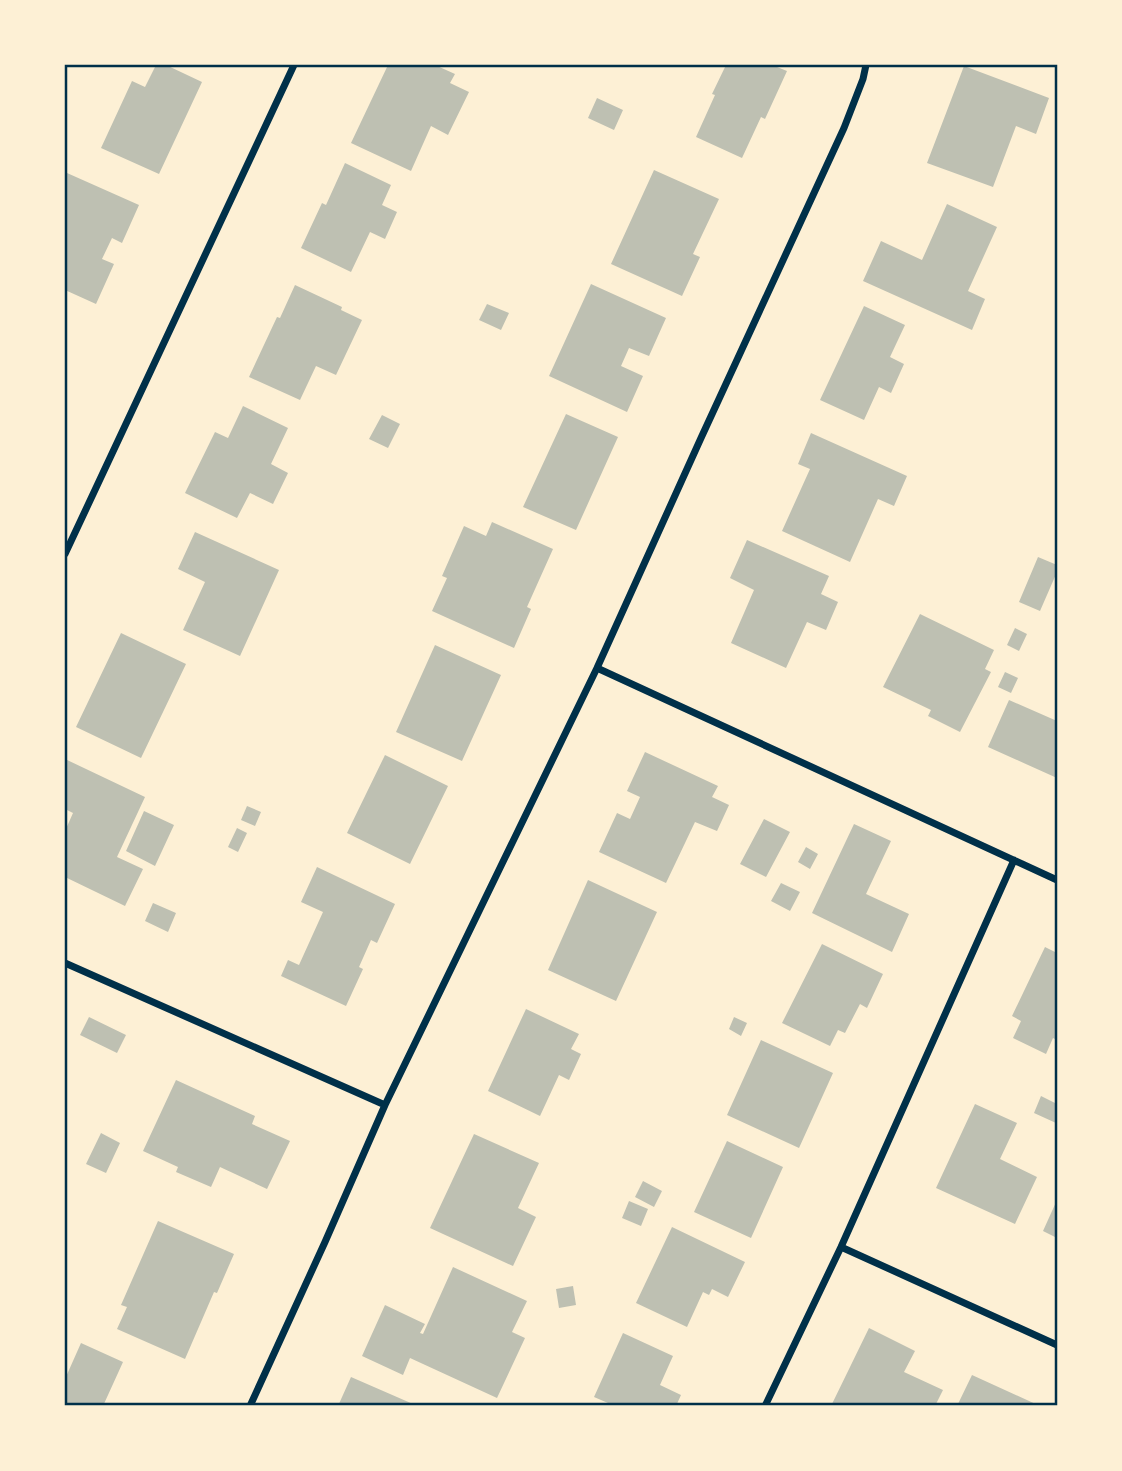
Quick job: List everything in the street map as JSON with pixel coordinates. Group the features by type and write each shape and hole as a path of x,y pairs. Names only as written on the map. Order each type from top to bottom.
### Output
{"street":[{"path":"65,554 294,65"},
{"path":"250,1406 385,1105 597,668 844,128 866,65"},
{"path":"597,668 1057,880"},
{"path":"765,1406 841,1247 1014,860"},
{"path":"65,963 385,1105"},
{"path":"841,1247 1057,1345"}],"building":[{"path":"156,65 166,65 202,82 159,174 101,148 132,81 145,87"},
{"path":"388,65 435,65 455,74 450,83 469,92 448,135 431,126 411,171 351,143"},
{"path":"726,65 772,65 787,71 765,119 761,117 742,158 696,137"},
{"path":"964,66 1049,98 1036,134 1016,126 993,187 927,163"},
{"path":"597,98 623,110 614,130 588,118"},
{"path":"345,163 391,185 382,205 397,212 385,239 370,232 351,272 301,248 322,203 326,205"},
{"path":"654,170 719,199 693,254 700,257 682,296 611,264"},
{"path":"67,173 139,205 122,243 112,238 102,259 114,264 96,304 65,290"},
{"path":"947,204 997,227 968,291 985,299 972,330 863,281 881,241 922,260"},
{"path":"591,284 666,318 649,356 629,348 621,366 643,376 627,412 549,376"},
{"path":"295,285 342,307 341,310 362,320 336,375 316,366 300,400 249,377"},
{"path":"487,304 509,313 501,330 479,320"},
{"path":"864,306 905,325 890,357 904,364 891,393 879,387 864,420 820,400"},
{"path":"243,406 288,428 271,464 288,473 273,504 250,493 237,518 185,493 215,432 228,438"},
{"path":"566,414 618,437 576,530 523,507"},
{"path":"382,415 400,424 388,448 369,439"},
{"path":"811,433 907,476 894,506 878,499 850,562 782,531 810,469 798,464"},
{"path":"492,522 553,549 527,607 531,609 514,648 432,611 447,578 442,576 464,526 486,536"},
{"path":"195,532 279,570 240,656 183,630 205,582 178,569"},
{"path":"747,540 829,576 821,594 838,602 826,630 807,622 786,668 731,643 754,590 730,578"},
{"path":"1038,557 1057,565 1057,572 1040,611 1019,602"},
{"path":"920,614 994,650 985,669 991,672 960,732 928,716 931,710 883,687"},
{"path":"1015,628 1027,634 1019,651 1007,645"},
{"path":"121,633 186,664 141,758 76,727"},
{"path":"435,645 501,675 462,761 396,732"},
{"path":"1005,672 1018,678 1011,693 998,687"},
{"path":"1009,700 1057,721 1057,778 988,747"},
{"path":"645,752 718,786 712,797 729,805 717,831 695,822 666,883 599,852 617,813 630,819 640,797 627,791"},
{"path":"385,755 448,786 410,864 347,833"},
{"path":"65,759 145,797 117,857 143,869 125,906 65,877 65,831 73,813 65,809"},
{"path":"247,806 261,812 255,826 241,820"},
{"path":"144,811 174,825 155,866 126,851"},
{"path":"764,819 790,832 766,877 740,864"},
{"path":"854,824 891,841 866,894 909,914 892,952 812,913"},
{"path":"237,828 247,833 238,852 228,847"},
{"path":"806,847 818,854 810,869 798,862"},
{"path":"317,867 395,904 377,943 371,940 359,967 363,969 346,1006 281,976 288,960 299,965 323,912 301,902"},
{"path":"588,880 657,912 616,1001 548,970"},
{"path":"781,883 800,892 790,911 771,901"},
{"path":"153,903 176,913 168,932 145,921"},
{"path":"822,944 883,974 867,1008 860,1004 845,1033 838,1030 830,1046 782,1023"},
{"path":"1045,947 1057,953 1057,1040 1053,1038 1046,1054 1013,1038 1021,1021 1012,1016"},
{"path":"526,1009 579,1034 571,1049 581,1054 569,1080 559,1075 540,1116 488,1091"},
{"path":"89,1017 126,1035 117,1053 80,1035"},
{"path":"734,1017 747,1023 741,1036 729,1029"},
{"path":"761,1040 833,1073 799,1148 727,1115"},
{"path":"176,1080 255,1116 252,1124 290,1141 267,1189 220,1167 211,1187 176,1172 178,1167 143,1151"},
{"path":"1041,1096 1057,1104 1056,1123 1034,1113"},
{"path":"975,1104 1017,1123 1000,1159 1037,1177 1015,1224 936,1188"},
{"path":"101,1133 120,1143 106,1173 86,1164"},
{"path":"474,1134 539,1163 518,1208 536,1217 513,1266 430,1228"},
{"path":"727,1141 783,1167 751,1238 694,1212"},
{"path":"643,1181 662,1191 654,1207 635,1197"},
{"path":"1057,1200 1057,1238 1043,1231"},
{"path":"629,1201 648,1209 641,1226 622,1218"},
{"path":"158,1221 234,1254 185,1359 117,1329 127,1307 121,1305"},
{"path":"672,1227 745,1262 728,1297 712,1289 709,1295 703,1292 687,1327 636,1303"},
{"path":"453,1267 527,1301 512,1332 525,1338 497,1398 410,1358 403,1375 362,1356 385,1305 425,1324 420,1333 423,1334"},
{"path":"573,1286 576,1305 559,1308 556,1289"},
{"path":"869,1328 915,1351 904,1372 943,1390 935,1406 831,1406"},
{"path":"623,1333 673,1356 660,1385 681,1395 676,1406 615,1406 594,1397"},
{"path":"81,1343 123,1362 103,1406 65,1406 65,1379"},
{"path":"972,1375 1040,1406 957,1406"},
{"path":"351,1377 413,1404 338,1406"}]}
